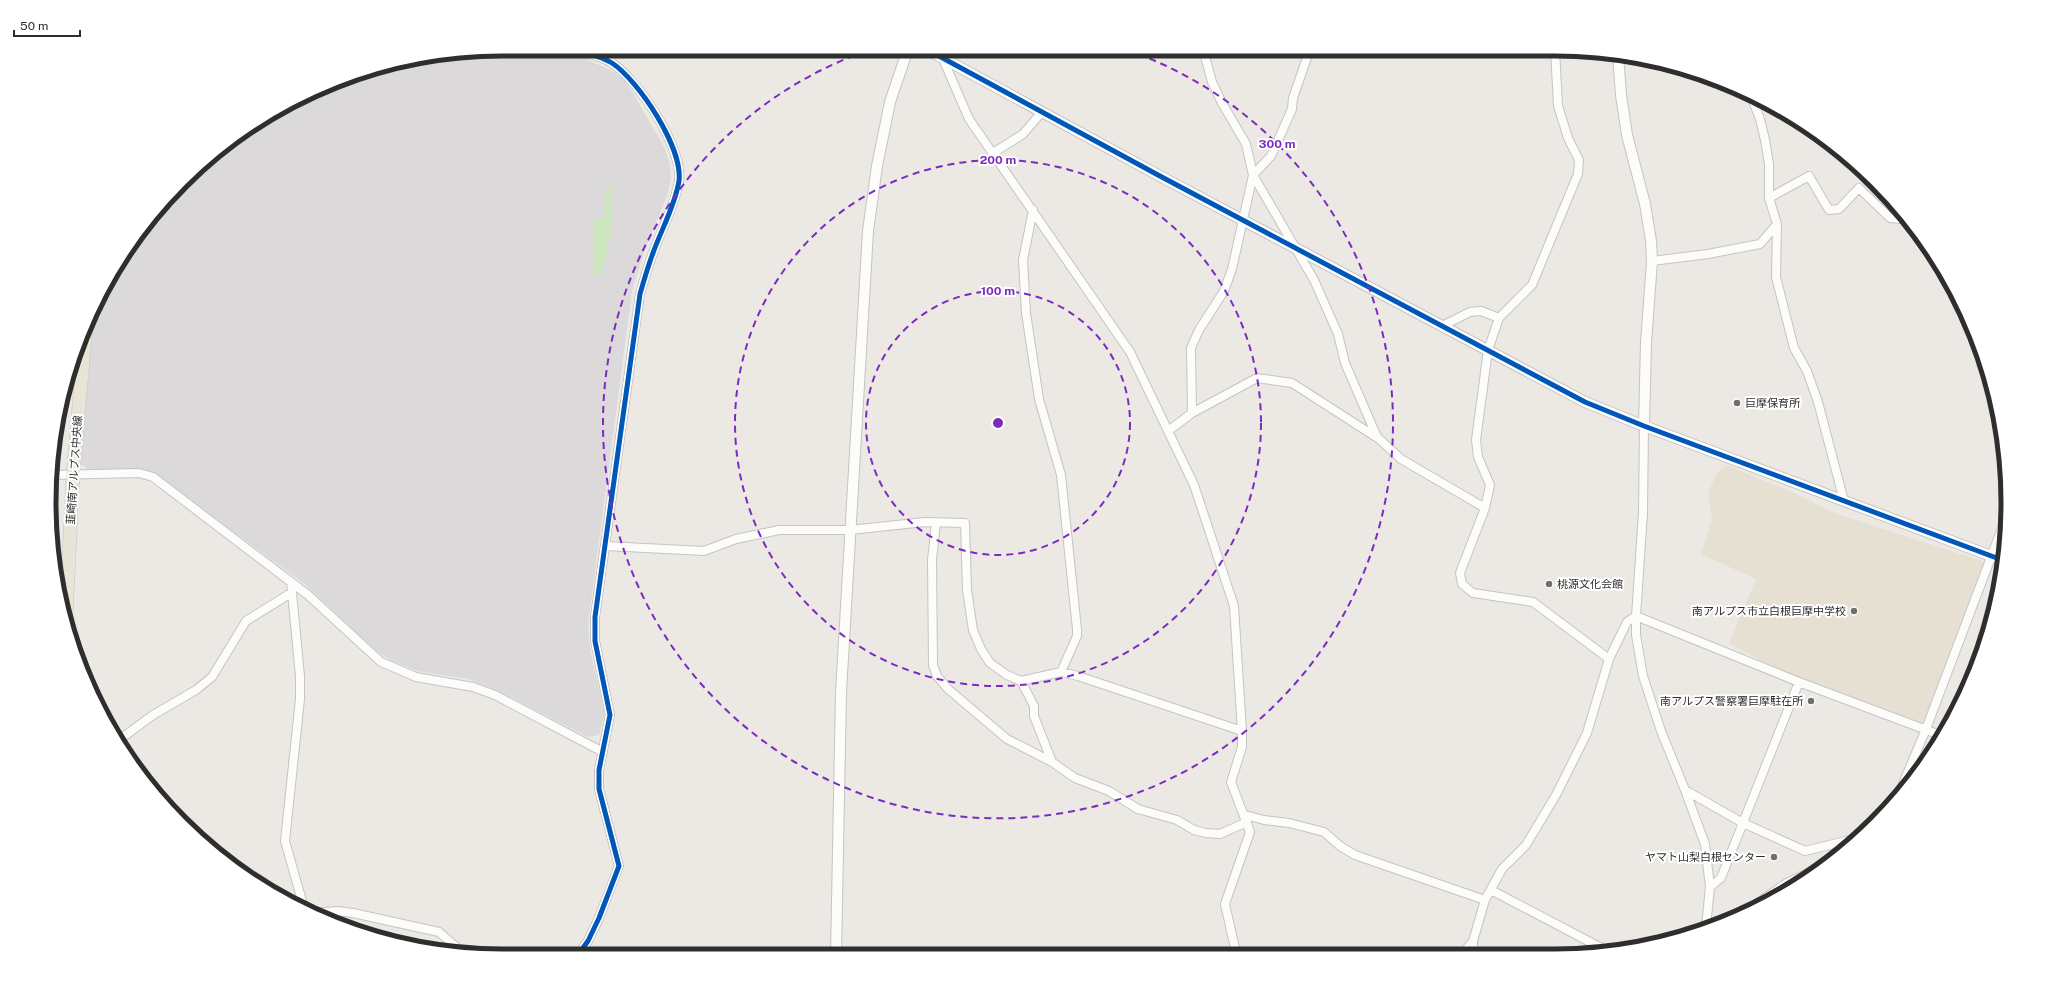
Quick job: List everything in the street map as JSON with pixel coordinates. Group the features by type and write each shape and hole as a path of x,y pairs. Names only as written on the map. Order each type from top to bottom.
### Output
{"main road":[{"name":"韮崎南アルプス中央線","path":"67,599 73,474 84,348"}],"street":[{"path":"582,949 588,941 599,918 619,866 599,789 599,770 610,715 595,641 596,617 640,294 652,254 676,195 679,180 678,162 672,143 639,89 628,75 610,62 593,56"},
{"path":"836,949 841,692 868,232 877,166 890,102 906,56"},
{"path":"943,56 970,119 1130,352 1194,485 1234,606 1242,747 1231,782 1246,818 1250,832 1225,904 1235,949"},
{"path":"945,56 1042,112 1586,402 1644,426 1997,558"},
{"path":"1205,56 1212,82 1222,103 1246,144 1253,175 1314,280 1338,334 1345,363 1377,438"},
{"path":"1192,413 1191,348 1199,330 1224,291 1232,269 1244,221 1253,175 1271,156 1274,150 1292,109 1293,98 1308,56"},
{"path":"1555,56 1558,106 1568,138 1579,160 1578,174 1532,285 1499,318 1488,350 1476,440 1478,457 1490,485 1485,508 1460,573 1462,584 1473,593 1533,602 1609,659"},
{"path":"1618,61 1621,95 1627,135 1648,216 1652,260 1646,344 1643,513 1636,635 1643,676 1660,731 1685,790 1705,844 1710,887 1707,922"},
{"path":"1754,103 1760,119 1769,164 1769,198 1777,224 1776,277 1785,318 1794,348 1807,371 1818,402 1844,501"},
{"path":"993,153 1023,134 1042,112"},
{"path":"1769,198 1808,176 1829,210 1838,209 1859,188 1890,218 1899,219"},
{"path":"1033,210 1023,260 1026,313 1039,399 1061,475 1077,629 1077,636 1061,672"},
{"path":"1652,260 1708,254 1760,244 1777,224"},
{"path":"1442,326 1470,312 1481,311 1499,318"},
{"path":"1168,431 1192,413 1258,378 1292,383 1377,438 1401,459 1485,508"},
{"path":"57,475 140,473 153,477 291,582 381,662 416,677 473,687 495,695 602,752"},
{"path":"606,546 704,551 736,540 779,530 850,530 925,522 965,523 967,590 973,630 981,649 990,663 1007,675 1021,681 1061,672 1078,676 1242,731"},
{"path":"936,522 932,560 933,665 937,676 948,689 1007,739 1052,762 1075,778 1109,791 1138,809 1177,820 1194,830 1206,834 1220,834 1246,818 1289,823 1324,832 1340,846 1355,855 1484,900"},
{"path":"1906,777 2000,535"},
{"path":"291,582 300,676 300,699 285,841 302,901"},
{"path":"123,737 153,714 196,690 212,676 246,621 291,594"},
{"path":"1473,949 1473,941 1484,900 1502,870 1526,845 1556,795 1587,732 1609,659 1627,622 1636,616"},
{"path":"1636,616 1799,682 1936,734"},
{"path":"1021,681 1034,706 1034,716 1052,762"},
{"path":"1710,887 1721,878 1799,682"},
{"path":"1685,790 1743,823 1805,851 1845,841"},
{"path":"1491,890 1599,946"},
{"path":"325,912 337,911 354,913 439,932 455,946"},
{"path":"1466,949 1473,941"}],"shaded area":[{"path":"568,56 585,59 611,70 623,79 633,93 665,149 670,164 671,179 667,196 645,249 632,291 588,625 590,650 605,714 599,735 588,737 497,690 468,679 417,671 392,661 374,649 306,585 155,474 136,469 88,469 81,464 90,333 102,305 131,254 167,208 208,167 254,131 305,102 359,80 387,71 415,65 473,57"},
{"name":"南アルプス市立白根巨摩中学校","path":"1726,465 1785,489 1835,513 1985,562 1923,723 1770,666 1729,643 1756,579 1701,554 1712,519 1708,493 1717,473"}],"green space":[{"path":"606,185 610,185 612,209 611,232 607,254 600,276 594,276 594,219 603,219"}],"cycle path":[{"path":"582,949 588,941 599,918 619,866 599,789 599,770 610,715 595,641 595,617 640,294 656,244 671,209 679,181 678,167 674,151 657,116 634,84 623,72 612,63 595,56"},
{"path":"939,56 1158,175 1585,402 1644,426 1997,558"}],"place":[{"name":"巨摩保育所","path":"1737,403"},
{"name":"桃源文化会館","path":"1549,584"},
{"name":"南アルプス市立白根巨摩中学校","path":"1854,611"},
{"name":"南アルプス警察署巨摩駐在所","path":"1811,701"},
{"name":"ヤマト山梨白根センター","path":"1774,857"}]}
